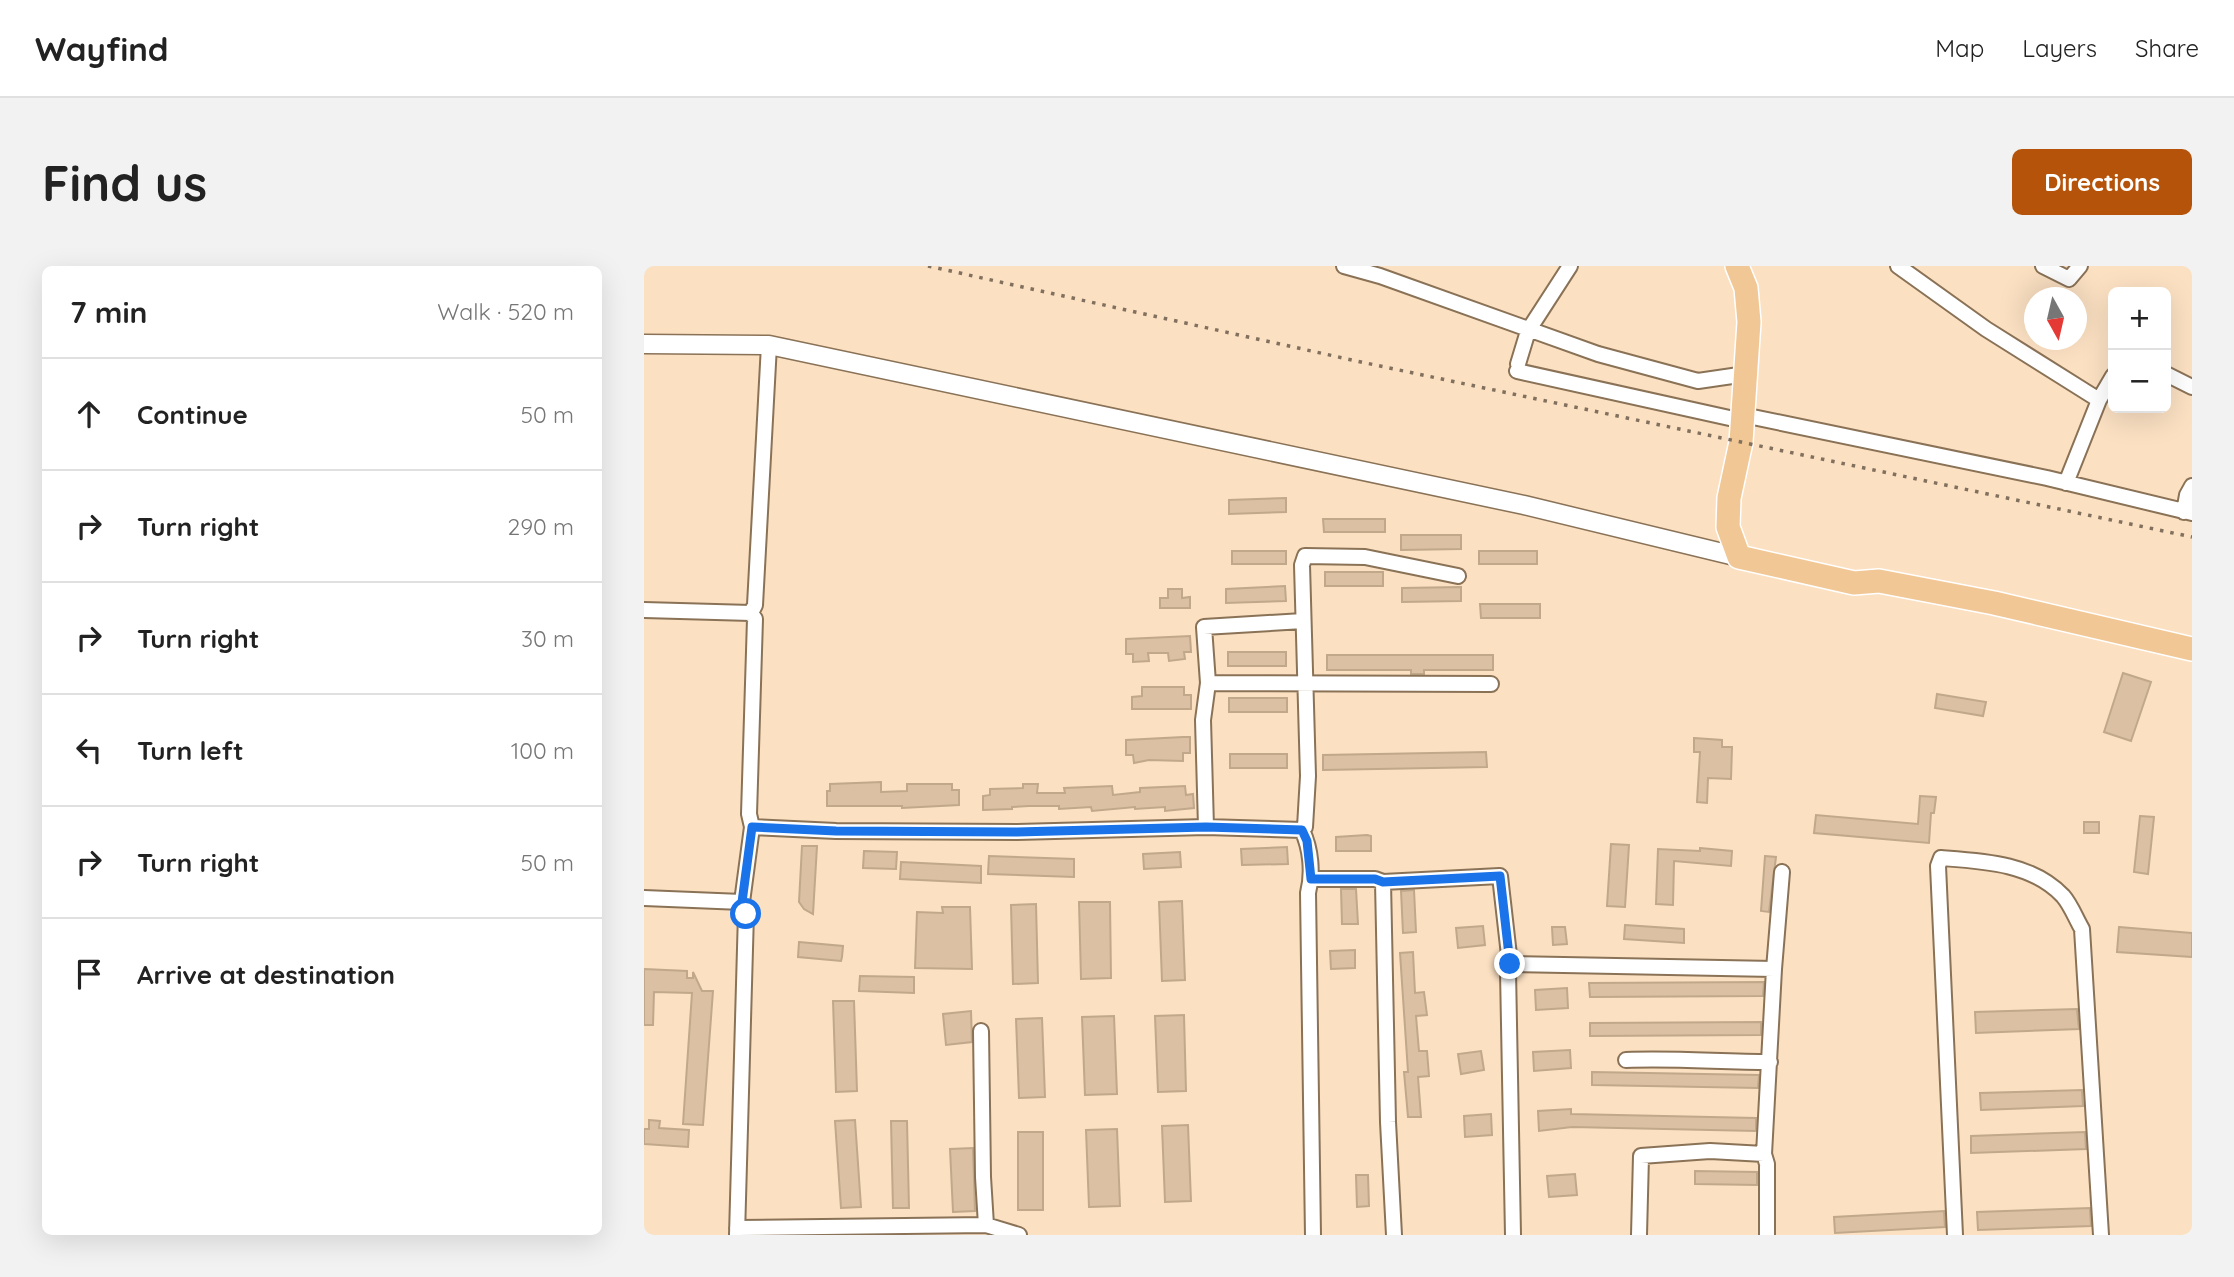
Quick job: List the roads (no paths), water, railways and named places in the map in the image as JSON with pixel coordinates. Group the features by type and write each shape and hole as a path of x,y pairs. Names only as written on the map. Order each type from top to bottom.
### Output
{"main road":[{"path":"1737,266 1746,288 1749,322 1743,418 1729,498 1728,527 1739,557 1854,583 1879,581 1981,600 2192,649"},
{"path":"1854,583 1865,591 2035,624 2192,660"}],"street":[{"path":"1344,266 1380,276 1598,354 1698,381 1746,374"},
{"path":"1570,266 1528,331 1517,368 1743,418 2066,483 2188,512 2187,495 2192,486"},
{"path":"1898,266 1986,329 2099,400"},
{"path":"2043,266 2070,279 2080,266"},
{"path":"644,344 769,345 1524,505 1739,557"},
{"path":"751,612 755,605 769,345"},
{"path":"2171,376 2192,387"},
{"path":"2066,483 2099,400 2108,385"},
{"path":"1302,830 1305,827 1308,776 1302,565 1305,556 1365,557 1458,576"},
{"path":"644,610 751,612"},
{"path":"751,612 755,619 749,814 752,827 742,902 746,914 737,1231 986,1225 1019,1235"},
{"path":"1206,827 1203,720 1208,683 1204,627 1303,621"},
{"path":"1208,683 1491,684"},
{"path":"752,827 836,831 1017,832 1206,827 1302,830"},
{"path":"1302,830 1307,841 1311,879 1308,893 1314,1235"},
{"path":"1955,1235 1938,866 1941,858 1992,862 2038,876 2063,897 2082,929 2101,1235"},
{"path":"1767,1235 1767,1164 1763,1154 1782,872"},
{"path":"1311,879 1375,879 1383,882 1500,876 1510,964 1513,1235"},
{"path":"1383,882 1388,1122 1394,1235"},
{"path":"644,898 742,902"},
{"path":"1510,964 1774,969"},
{"path":"981,1031 986,1225"},
{"path":"1626,1060 1668,1058 1681,1061 1689,1058 1707,1061 1770,1062"},
{"path":"1639,1235 1641,1156 1710,1152 1763,1154"}],"railway":[{"path":"928,266 1361,362 2192,537"}]}
